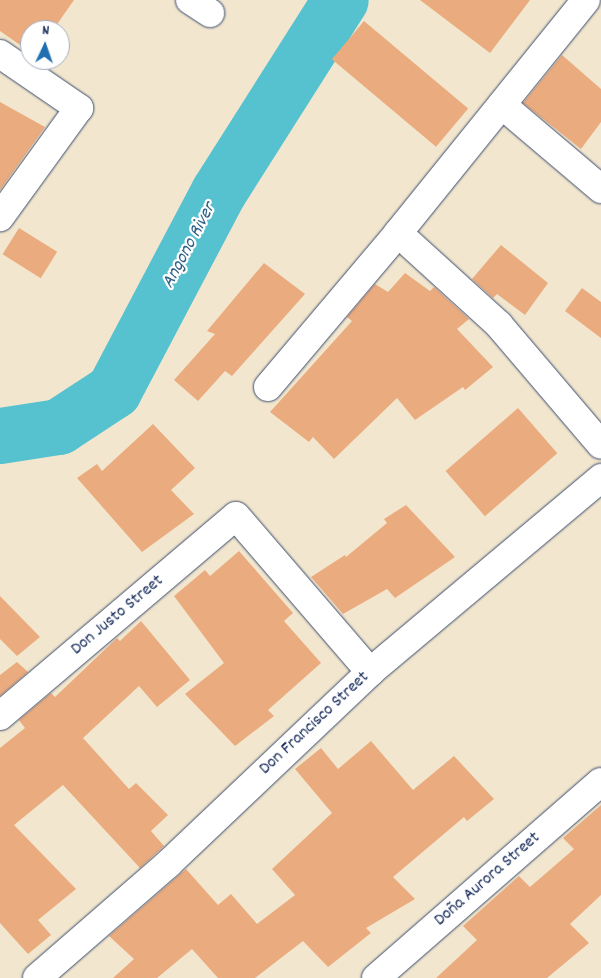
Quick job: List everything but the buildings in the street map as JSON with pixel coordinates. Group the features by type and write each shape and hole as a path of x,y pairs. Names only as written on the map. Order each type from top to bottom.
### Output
{"street":[{"path":"268,387 398,233 586,0"},
{"path":"0,54 79,108 0,217"},
{"path":"502,105 601,189"},
{"path":"398,233 499,325 601,445"},
{"name":"Don Francisco Street","path":"37,978 168,864 370,672 601,478"},
{"name":"Don Justo Street","path":"0,716 236,516 370,672"},
{"name":"Doña Aurora Street","path":"376,978 601,782"}],"waterway":[{"name":"Angono River","path":"0,436 59,427 114,391 219,192 341,0"}]}
